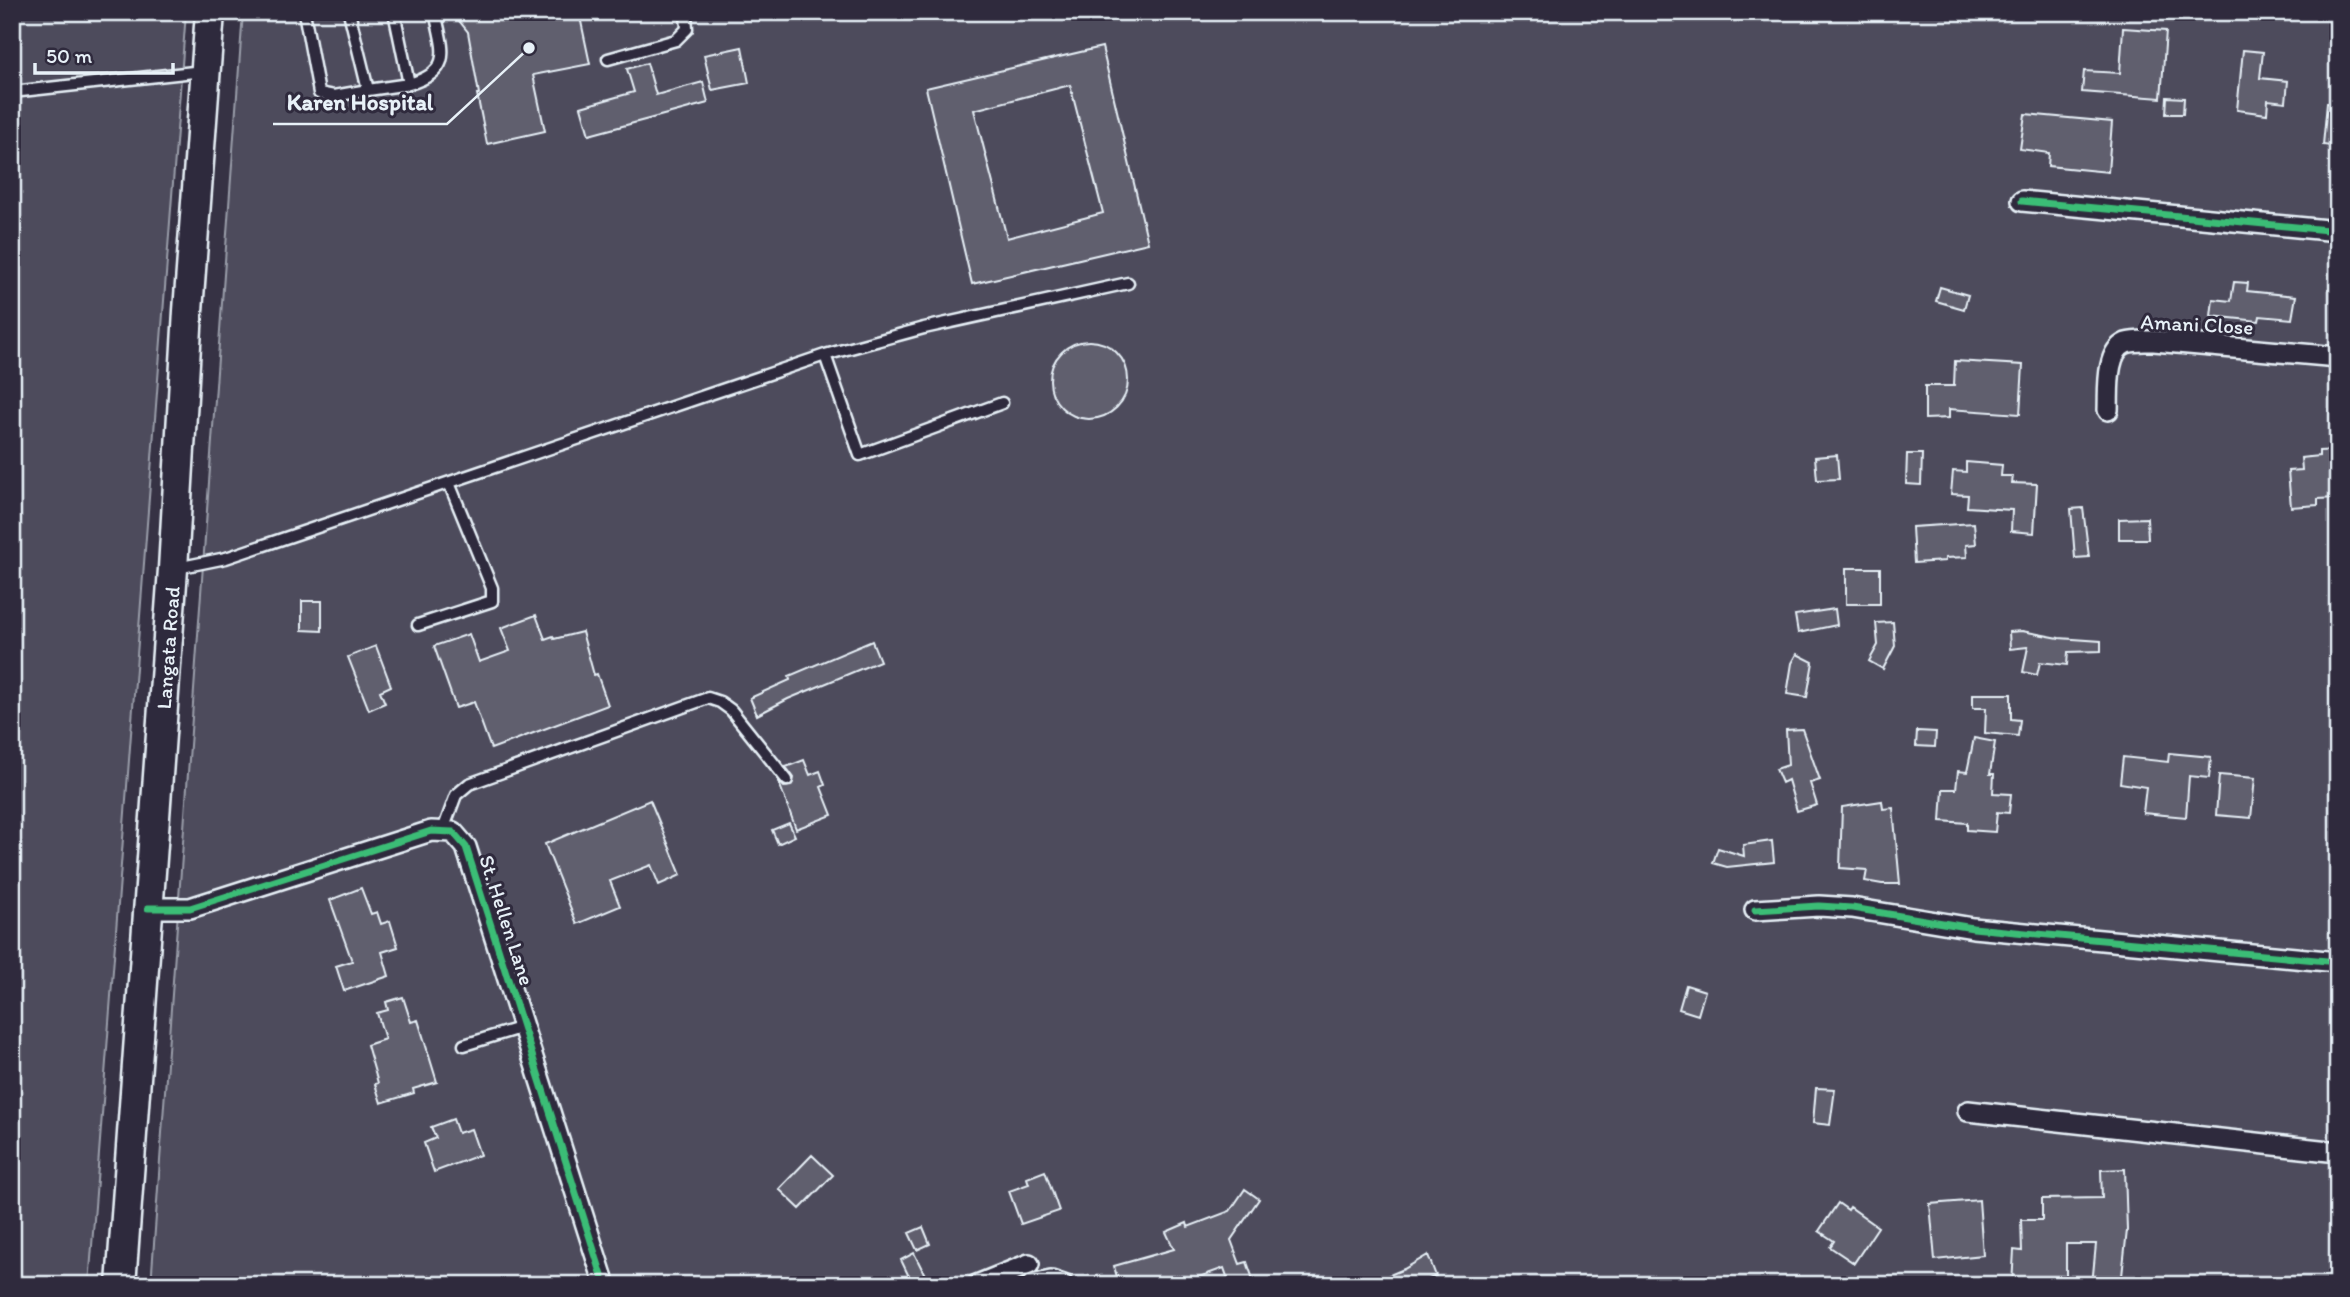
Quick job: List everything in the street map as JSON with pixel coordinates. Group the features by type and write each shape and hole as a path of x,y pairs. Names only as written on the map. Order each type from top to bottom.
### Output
{"main road":[{"name":"Langata Road","path":"121,1285 210,12"}],"street":[{"path":"2022,201 2338,231"},
{"name":"Amani Close","path":"2108,410 2111,365 2116,352 2125,344 2154,341 2338,357"},
{"path":"148,908 190,908 431,831 443,830"},
{"name":"St. Hellen Lane","path":"443,830 453,832 466,847 605,1285"},
{"path":"1755,910 1819,906 1852,908 1973,928 2338,962"},
{"path":"1969,1111 2338,1152"},
{"path":"977,1285 1028,1264"},
{"path":"1032,1285 1051,1281 1063,1285"}],"lane":[{"path":"304,12 319,93 334,96 409,84 436,73 442,57 435,12"},
{"path":"349,12 368,90"},
{"path":"394,12 409,84"},
{"path":"608,59 677,40 687,29 686,12"},
{"path":"12,92 206,71"},
{"path":"173,569 226,558 825,355 923,328 1128,283"},
{"path":"825,355 860,455 1002,403"},
{"path":"418,625 492,601 492,589 449,483"},
{"path":"443,830 456,795 469,784 708,698 731,710 787,780"},
{"path":"464,1045 523,1027"}],"shaded area":[{"path":"12,12 186,12 89,1285 12,1285"},
{"path":"243,12 2338,12 2338,1285 151,1285"}],"building":[{"path":"452,12 579,12 590,64 533,75 545,131 487,144 468,32"},
{"path":"2123,28 2166,31 2161,98 2082,92 2084,71 2120,73"},
{"path":"742,47 749,83 712,90 704,55"},
{"path":"1102,47 1148,243 972,284 926,88","holes":["1070,85 1103,213 1007,238 974,110"]},
{"path":"2243,50 2263,52 2260,78 2288,81 2286,102 2268,100 2267,114 2237,110"},
{"path":"647,63 656,95 703,82 708,103 589,135 581,107 634,92 627,69"},
{"path":"2167,97 2184,98 2183,114 2166,114"},
{"path":"2327,103 2338,103 2338,147 2323,145"},
{"path":"2025,114 2112,122 2108,172 2048,166 2049,153 2020,149"},
{"path":"2234,282 2248,283 2247,291 2296,296 2292,319 2260,316 2259,321 2211,316 2213,299 2231,301"},
{"path":"1940,287 1968,295 1964,309 1936,301"},
{"path":"1089,341 1104,344 1116,353 1125,365 1128,380 1125,395 1116,407 1104,416 1089,419 1074,416 1062,407 1053,395 1050,380 1053,365 1062,353 1074,344"},
{"path":"1955,361 2023,365 2020,414 1949,409 1949,418 1925,419 1925,386 1954,386"},
{"path":"2338,450 2336,498 2318,499 2318,505 2291,507 2288,471 2302,470 2301,458 2319,456 2319,451"},
{"path":"1907,454 1922,454 1921,485 1906,484"},
{"path":"1837,455 1839,479 1817,480 1815,457"},
{"path":"1966,462 2002,465 2001,476 2013,476 2012,483 2037,484 2034,533 2011,531 2012,510 1967,507 1968,495 1951,494 1953,471 1966,472"},
{"path":"2083,508 2089,557 2075,558 2071,509"},
{"path":"2147,518 2148,539 2119,539 2119,519"},
{"path":"1974,523 1976,544 1966,545 1967,557 1914,563 1912,527"},
{"path":"1846,568 1880,568 1880,604 1846,604"},
{"path":"302,601 322,601 322,631 302,630"},
{"path":"1835,609 1837,625 1798,633 1795,615"},
{"path":"536,615 545,639 582,632 594,675 597,674 608,705 491,749 474,702 456,708 434,646 469,634 479,662 510,651 501,628"},
{"path":"1893,622 1895,646 1883,669 1869,661 1878,645 1876,623"},
{"path":"2022,631 2059,638 2101,641 2101,651 2068,652 2067,665 2040,662 2037,675 2023,672 2028,647 2010,649 2009,632"},
{"path":"872,641 880,661 788,699 757,715 750,698 790,680 789,676"},
{"path":"376,646 391,686 380,691 385,703 369,710 348,657"},
{"path":"1797,654 1813,662 1807,697 1787,694 1792,663"},
{"path":"1973,694 2011,694 2011,719 2020,720 2018,736 1985,733 1986,708 1973,708"},
{"path":"1802,729 1820,780 1810,783 1817,805 1797,811 1788,780 1782,783 1776,769 1788,765 1786,730"},
{"path":"1917,731 1936,732 1935,747 1916,746"},
{"path":"1974,738 1995,742 1990,774 1994,774 1993,793 2011,794 2009,813 1997,812 1995,832 1967,830 1967,823 1941,821 1943,789 1956,789 1958,771 1967,772"},
{"path":"2169,753 2211,757 2209,778 2189,776 2186,817 2143,813 2146,787 2120,783 2123,757 2168,762"},
{"path":"804,760 810,775 820,771 825,785 821,787 832,815 796,829 778,780 784,787 791,786 794,778 786,767"},
{"path":"2219,775 2255,778 2251,818 2216,815"},
{"path":"650,800 681,875 659,885 651,865 610,881 620,906 577,924 545,844"},
{"path":"1882,801 1883,809 1893,808 1900,884 1865,881 1867,870 1840,868 1842,807"},
{"path":"789,823 795,836 778,844 772,830"},
{"path":"1772,841 1774,862 1727,867 1713,863 1718,848 1744,856 1743,845"},
{"path":"361,888 371,914 377,912 381,924 390,921 398,947 382,952 389,976 344,991 336,966 352,961 330,900"},
{"path":"1686,985 1705,991 1698,1015 1679,1009"},
{"path":"403,997 411,1022 418,1020 437,1082 413,1089 414,1093 381,1103 367,1045 385,1039 377,1013 388,1010 386,1002"},
{"path":"1816,1088 1835,1089 1830,1125 1813,1123"},
{"path":"453,1119 458,1133 471,1129 480,1155 434,1172 424,1143 436,1138 431,1127"},
{"path":"812,1155 833,1175 800,1209 779,1189"},
{"path":"2125,1169 2127,1230 2121,1285 2092,1285 2096,1244 2066,1244 2066,1285 2012,1285 2014,1250 2022,1251 2021,1220 2042,1220 2042,1199 2102,1198 2101,1170"},
{"path":"1045,1171 1059,1211 1021,1224 1009,1191 1029,1184 1027,1178"},
{"path":"1245,1189 1259,1199 1231,1240 1240,1264 1247,1262 1255,1285 1230,1285 1224,1268 1177,1285 1119,1285 1114,1266 1174,1249 1166,1232 1187,1223 1188,1227 1230,1211"},
{"path":"1979,1200 1983,1255 1935,1260 1930,1204"},
{"path":"1838,1203 1848,1210 1850,1207 1878,1227 1854,1263 1830,1247 1834,1241 1819,1231"},
{"path":"923,1227 930,1244 917,1250 909,1233"},
{"path":"914,1253 930,1285 913,1285 901,1260"},
{"path":"1428,1255 1436,1276 1429,1279 1432,1285 1366,1285 1404,1269"}],"cycle path":[{"path":"2022,201 2338,231"},
{"path":"148,908 190,908 431,831 453,832 466,847 605,1285"},
{"path":"1755,910 1819,906 1852,908 1973,928 2338,962"}],"place":[{"name":"Karen Hospital","path":"529,48"}]}
